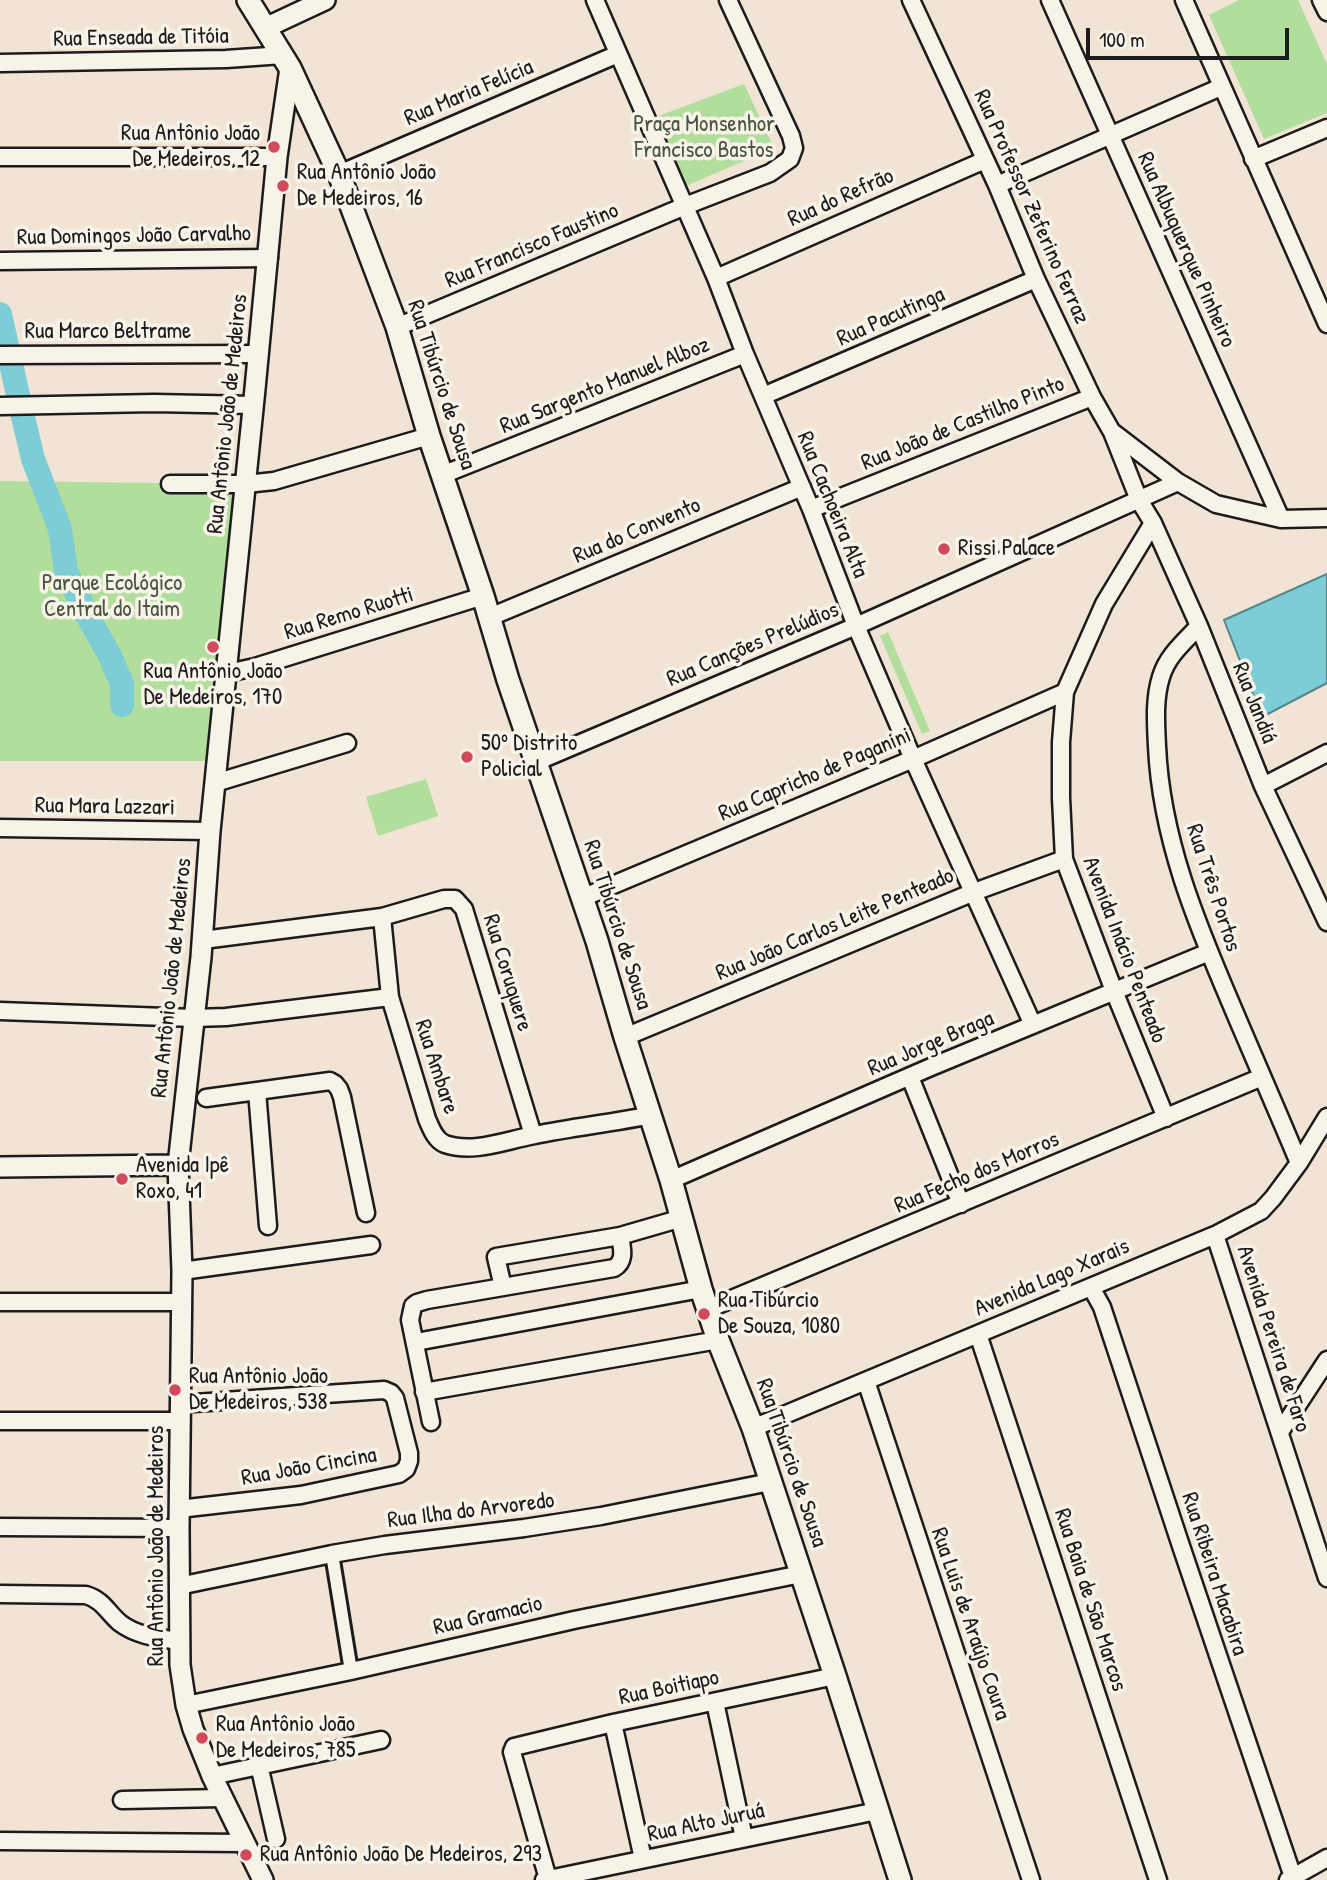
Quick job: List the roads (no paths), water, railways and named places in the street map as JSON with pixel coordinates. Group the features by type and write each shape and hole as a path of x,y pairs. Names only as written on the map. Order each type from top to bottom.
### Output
{"main road":[{"name":"Rua Tibúrcio de Sousa","path":"248,0 286,61 339,174 397,327 429,436 484,596 508,680 597,941 671,1180 701,1289 752,1428 900,1880"}],"street":[{"path":"265,28 325,0"},
{"name":"Rua Cachoeira Alta","path":"595,0 716,278 856,626 1033,1025"},
{"name":"Rua Francisco Faustino","path":"397,327 769,173 790,159 793,148 786,124 728,0"},
{"name":"Rua Professor Zeferino Ferraz","path":"911,0 997,185 1036,279 1092,397 1112,432 1139,500"},
{"name":"Rua Albuquerque Pinheiro","path":"1050,0 1281,519"},
{"path":"1321,0 1327,12"},
{"path":"1191,2 1221,87 1327,324"},
{"name":"Rua Maria Felícia","path":"339,174 618,54"},
{"name":"Rua Enseada de Titóia","path":"0,63 286,61"},
{"name":"Rua Antônio João de Medeiros","path":"263,1880 212,1776 193,1729 180,1665 182,1271 178,1165 197,1099 194,1018 210,831 286,61"},
{"path":"997,185 1221,87"},
{"path":"1253,159 1327,128"},
{"path":"0,157 277,157"},
{"name":"Rua do Refrão","path":"716,278 985,160"},
{"name":"Rua Domingos João Carvalho","path":"0,261 268,258"},
{"name":"Rua Pacutinga","path":"763,396 1036,279"},
{"name":"Rua Marco Beltrame","path":"0,355 258,354"},
{"name":"Rua Sargento Manuel Alboz","path":"442,475 745,354"},
{"name":"Rua João de Castilho Pinto","path":"811,509 1092,397"},
{"path":"0,406 153,403 254,405"},
{"name":"Rua Professor Zeferino Ferraz","path":"1112,432 1178,482 1216,505 1281,519 1327,518"},
{"path":"170,484 246,484 274,481 429,436"},
{"name":"Rua Canções Prelúdios","path":"536,762 856,626 1178,482"},
{"name":"Rua do Convento","path":"490,617 802,487"},
{"name":"Rua Jandiá","path":"1139,500 1153,523 1199,626 1263,786 1327,922"},
{"name":"Avenida Inácio Penteado","path":"1153,523 1104,604 1065,692 1061,741 1064,859 1166,1118"},
{"name":"Rua Remo Ruotti","path":"227,673 255,667 484,596"},
{"name":"Rua Três Portos","path":"1199,626 1171,655 1161,675 1157,694 1156,727 1162,801 1184,886 1209,952 1299,1163"},
{"name":"Rua Capricho de Paganini","path":"582,898 1065,692"},
{"path":"215,783 347,743"},
{"path":"1263,786 1327,752"},
{"name":"Rua Mara Lazzari","path":"0,828 210,831"},
{"name":"Rua João Carlos Leite Penteado","path":"625,1037 975,892 1064,859"},
{"name":"Rua Coruquere","path":"202,940 382,917 444,899 455,900 464,909 534,1135"},
{"name":"Rua Ambare","path":"382,917 390,998 427,1119 439,1141 448,1145 484,1146 651,1115"},
{"name":"Rua Jorge Braga","path":"671,1180 1209,952"},
{"path":"0,1010 194,1018 226,1017 390,998"},
{"path":"910,1077 961,1204"},
{"name":"Rua Fecho dos Morros","path":"708,1310 1262,1077"},
{"path":"197,1099 330,1081 335,1084 342,1097 366,1213"},
{"path":"257,1091 268,1226"},
{"name":"Avenida Lago Xarais","path":"752,1428 1215,1235 1261,1210 1273,1198 1299,1163 1327,1117"},
{"path":"0,1167 178,1165"},
{"path":"503,1287 496,1257 620,1236 682,1218"},
{"name":"Avenida Pereira de Faro","path":"1215,1235 1327,1578"},
{"path":"431,1423 410,1315 413,1306 417,1303 614,1268 619,1265 622,1257 620,1236"},
{"path":"182,1271 371,1245"},
{"name":"Rua Ribeira Macabira","path":"1091,1287 1102,1307 1290,1878"},
{"path":"416,1342 701,1289"},
{"path":"0,1303 181,1302"},
{"name":"Rua Baia de São Marcos","path":"978,1334 1158,1880"},
{"path":"424,1392 718,1339"},
{"path":"1280,1432 1327,1360"},
{"name":"Rua Luis de Araújo Coura","path":"866,1381 1031,1880"},
{"name":"Rua João Cincina","path":"0,1421 180,1413 384,1390 395,1398 410,1458 406,1469 399,1474 179,1519 0,1527"},
{"name":"Rua Ilha do Arvoredo","path":"179,1586 332,1554 601,1516 769,1482"},
{"path":"332,1554 351,1671"},
{"name":"Rua Gramacio","path":"186,1705 574,1620 801,1574"},
{"path":"0,1594 86,1595 97,1600 118,1622 129,1629 152,1637 179,1641"},
{"name":"Rua Boitiapo","path":"546,1880 513,1748 613,1723 835,1676"},
{"path":"715,1702 744,1838"},
{"path":"613,1723 643,1859"},
{"path":"212,1776 382,1740"},
{"path":"259,1765 276,1839"},
{"path":"122,1800 222,1797"},
{"name":"Rua Alto Juruá","path":"546,1880 877,1811"},
{"path":"0,1841 244,1843"},
{"path":"1290,1878 1327,1858"}],"water":[{"path":"1327,574 1327,683 1262,717 1224,620"}],"waterway":[{"path":"0,314 18,395"},
{"path":"23,417 33,459 60,529 66,571 122,684 122,705"}],"place":[{"name":"Rua Antônio João De Medeiros, 12","path":"274,147"},
{"name":"Rua Antônio João De Medeiros, 16","path":"283,186"},
{"name":"Rissi Palace","path":"944,549"},
{"name":"Rua Antônio João De Medeiros, 170","path":"213,647"},
{"name":"50º Distrito Policial","path":"467,757"},
{"name":"Avenida Ipê Roxo, 41","path":"122,1179"},
{"name":"Rua Tibúrcio De Souza, 1080","path":"704,1314"},
{"name":"Rua Antônio João De Medeiros, 538","path":"175,1390"},
{"name":"Rua Antônio João De Medeiros, 785","path":"202,1738"},
{"name":"Rua Antônio João De Medeiros, 293","path":"246,1855"}],"park label":[{"name":"Praça Monsenhor Francisco Bastos","path":"704,138"},
{"name":"Parque Ecológico Central do Itaim","path":"112,597"}]}
